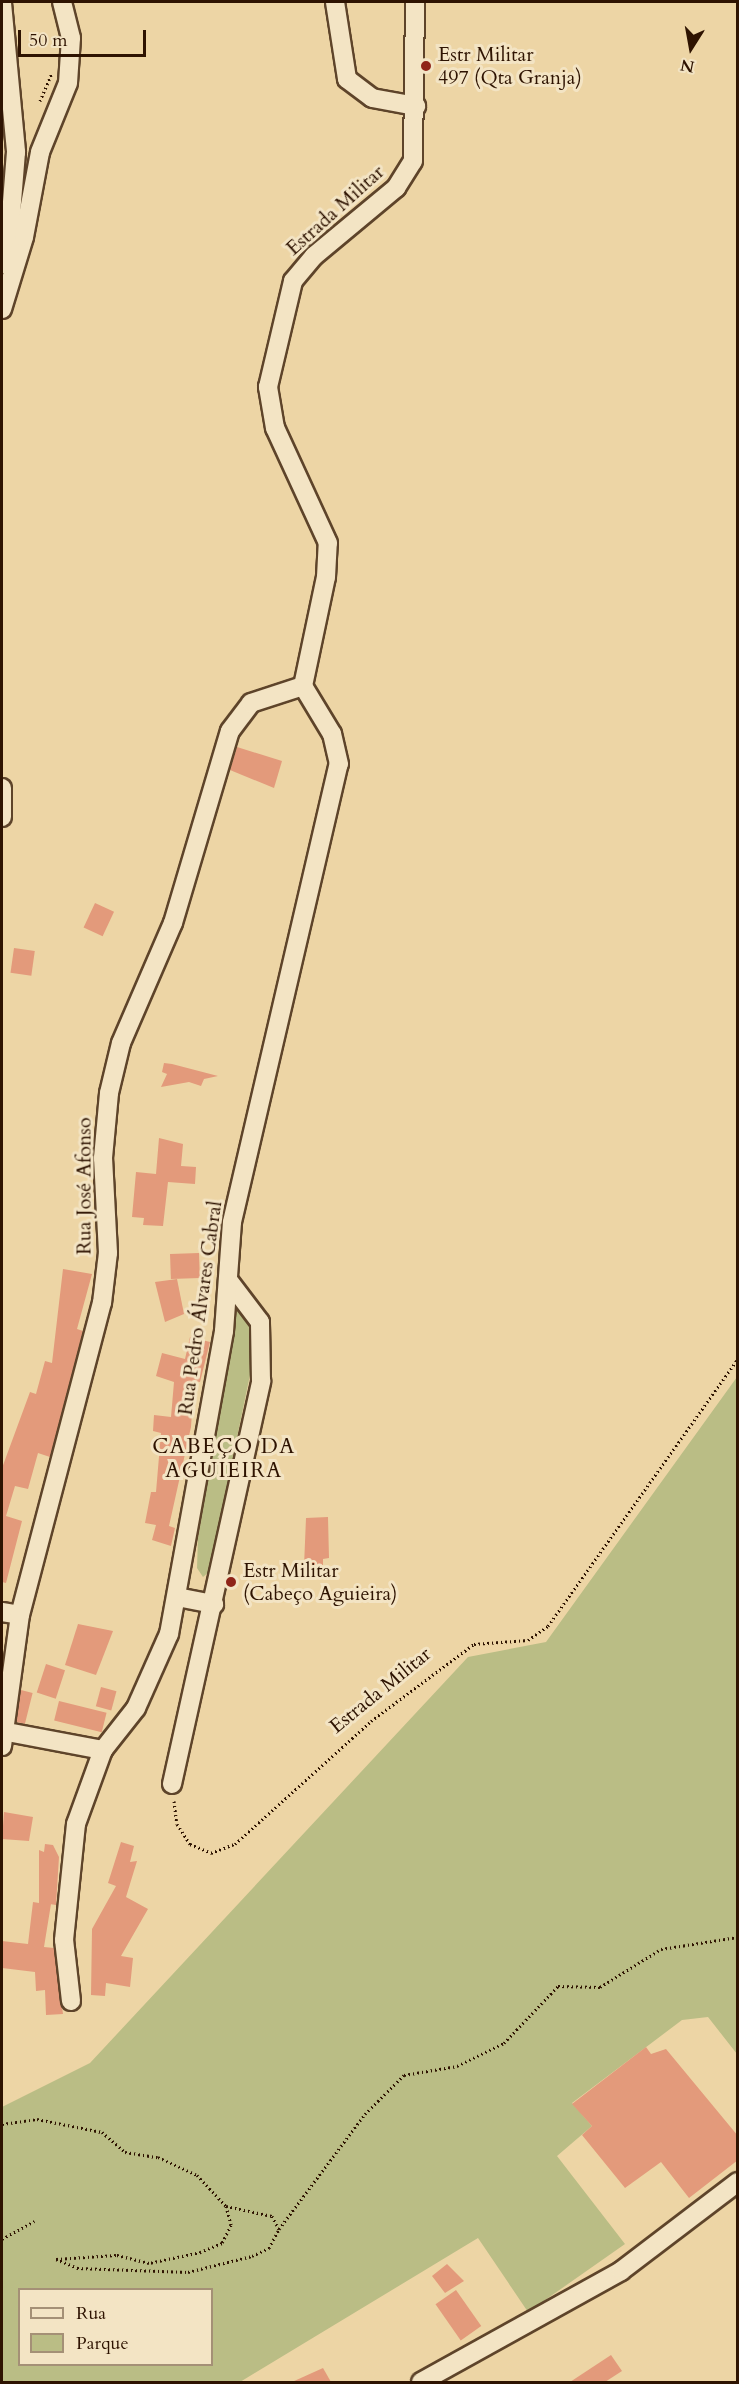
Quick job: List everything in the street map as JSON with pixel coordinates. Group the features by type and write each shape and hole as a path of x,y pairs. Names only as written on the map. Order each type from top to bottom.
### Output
{"street":[{"path":"2,310 24,237 40,152 68,83 71,38 62,2"},
{"path":"335,2 347,79 372,98 416,106"},
{"name":"Estrada Militar","path":"303,687 326,577 328,543 270,414 268,387 279,321 300,270 396,188 408,172 416,106 415,2"},
{"path":"2,3 16,152 2,310"},
{"name":"Rua Pedro Álvares Cabral","path":"71,2001 64,1940 67,1869 76,1824 103,1750 136,1708 169,1634 229,1281 232,1222 339,764 332,734 303,687"},
{"name":"Rua José Afonso","path":"2,1736 11,1614 102,1303 108,1253 103,1158 109,1093 122,1043 172,923 230,731 251,703 303,687"},
{"path":"2,788 2,817"},
{"path":"172,1784 214,1604 262,1359 260,1322 229,1281"},
{"path":"177,1597 214,1604"},
{"path":"2,1736 103,1750"},
{"path":"421,2382 621,2271 738,2182"}],"path":[{"name":"Estrada Militar","path":"172,1784 177,1824 190,1844 211,1853 235,1844 371,1721 474,1644 528,1640 548,1626 738,1359"},
{"path":"2,2124 37,2119 102,2132 124,2152 158,2157 197,2175 226,2206 231,2225 222,2243 201,2252 149,2262 116,2255 57,2259 77,2268 188,2272 261,2252 365,2114 404,2075 457,2066 504,2043 558,1986 600,1987 661,1949 738,1937"},
{"path":"226,2206 272,2216 279,2229"},
{"path":"2,2239 34,2222"}],"green space":[{"path":"238,1305 251,1322 250,1375 209,1572 203,1577 197,1568 198,1537"},
{"path":"737,1377 737,2054 708,2017 682,2020 572,2103 592,2126 557,2156 625,2244 528,2312 478,2238 240,2382 2,2382 2,2107 90,2063 468,1657 546,1642"}],"building":[{"path":"237,747 282,761 274,788 230,770"},
{"path":"95,903 114,912 103,936 84,927"},
{"path":"14,948 35,951 31,976 11,973"},
{"path":"164,1063 218,1076 204,1079 201,1086 189,1082 161,1087 167,1074 162,1072"},
{"path":"159,1138 183,1144 181,1166 196,1167 195,1184 168,1182 163,1226 143,1225 144,1218 132,1217 136,1172 156,1174"},
{"path":"199,1253 200,1278 171,1279 170,1254"},
{"path":"63,1269 92,1274 77,1329 83,1331 50,1457 38,1453 28,1489 15,1486 6,1516 22,1521 6,1583 2,1582 2,1468 30,1392 36,1394 45,1361 52,1363"},
{"path":"177,1279 184,1314 165,1322 155,1282"},
{"path":"190,1337 210,1342 200,1382 194,1381 191,1427 169,1526 175,1528 171,1546 152,1540 156,1525 145,1523 151,1492 156,1492 161,1433 153,1431 154,1415 171,1417 174,1382 156,1376 162,1353 185,1359"},
{"path":"328,1517 329,1558 323,1559 323,1565 304,1566 306,1518"},
{"path":"78,1624 113,1631 96,1675 65,1665"},
{"path":"46,1664 65,1670 56,1699 37,1693"},
{"path":"101,1687 116,1691 111,1710 96,1706"},
{"path":"21,1690 33,1693 25,1724 13,1721"},
{"path":"59,1701 107,1713 102,1732 54,1720"},
{"path":"4,1812 33,1817 29,1841 2,1839"},
{"path":"121,1842 134,1846 130,1862 137,1861 126,1897 148,1909 121,1956 133,1958 130,1987 106,1983 105,1996 91,1995 92,1929 116,1886 108,1883"},
{"path":"45,1844 53,1845 59,1857 56,1905 51,1904 44,1947 54,1948 63,2014 46,2015 45,1990 36,1991 35,1972 2,1968 2,1941 28,1944 33,1902 39,1903 39,1850 44,1852"},
{"path":"646,2047 651,2054 666,2049 738,2136 738,2160 689,2198 661,2162 625,2188 582,2135 592,2126 572,2104"},
{"path":"447,2264 464,2281 445,2293 432,2276"},
{"path":"456,2290 481,2326 461,2340 436,2304"},
{"path":"611,2355 622,2371 605,2382 570,2382"},
{"path":"323,2368 331,2382 292,2382"}],"place":[{"name":"Estr Militar 497 (Qta Granja)","path":"426,66"},
{"name":"Estr Militar (Cabeço Aguieira)","path":"231,1582"}],"district":[{"name":"CABEÇO DA AGUIEIRA","path":"224,1459"}]}
